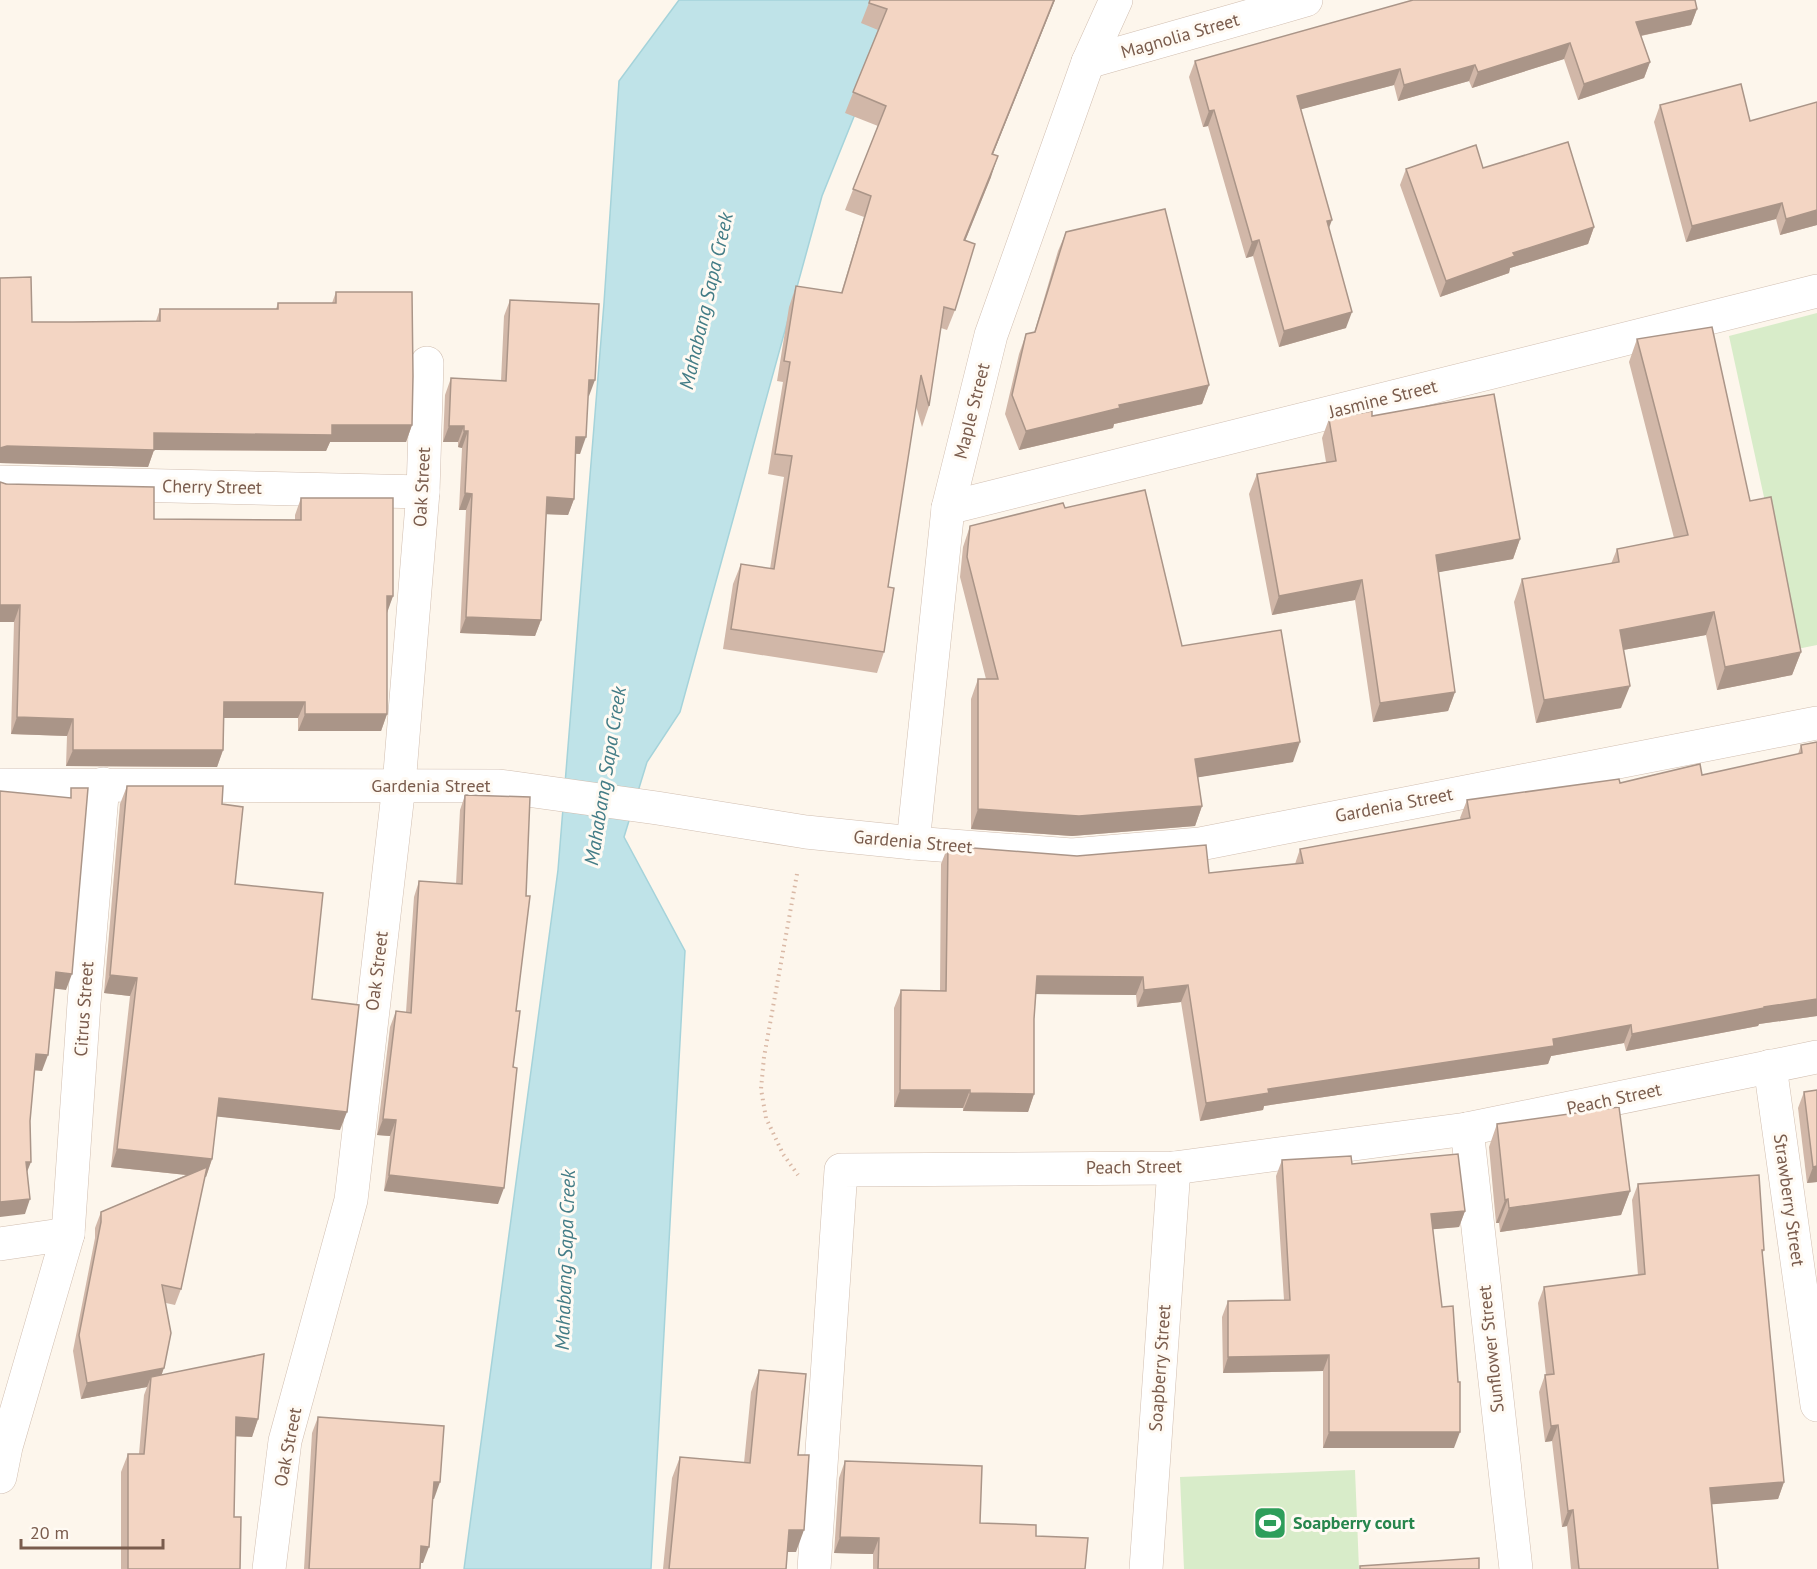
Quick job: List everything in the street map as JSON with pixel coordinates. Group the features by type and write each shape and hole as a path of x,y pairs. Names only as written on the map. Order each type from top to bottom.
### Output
{"street":[{"name":"Maple Street","path":"913,843 948,508 991,335 1088,62 1116,0"},
{"name":"Magnolia Street","path":"1088,62 1306,0"},
{"name":"Jasmine Street","path":"948,508 1817,291"},
{"name":"Oak Street","path":"269,1569 285,1441 351,1200 399,785 423,492 427,363"},
{"name":"Cherry Street","path":"0,482 423,492"},
{"name":"Gardenia Street","path":"0,785 499,786 806,832 1072,855 1200,844 1817,723"},
{"name":"Citrus Street","path":"2,1458 68,1234 84,1003 103,784"},
{"name":"Peach Street","path":"814,1569 841,1170 1174,1168 1467,1129 1817,1057"},
{"name":"Strawberry Street","path":"1770,1066 1817,1405"},
{"name":"Sunflower Street","path":"1467,1129 1516,1569"},
{"name":"Soapberry Street","path":"1146,1569 1174,1168"},
{"path":"0,1244 68,1234"}],"path":[{"path":"806,832 764,1057 761,1089 766,1118 783,1154 798,1175 818,1191 838,1202"}],"green space":[{"path":"1817,313 1817,645 1797,649 1729,336"},
{"name":"Soapberry court","path":"1355,1470 1359,1569 1184,1569 1180,1477"}],"water":[{"name":"Mahabang Sapa Creek","path":"679,0 901,0 822,196 680,712 647,762 624,837 685,951 651,1569 464,1569 558,870 604,303 619,81"}],"building":[{"path":"870,0 1054,0 992,154 998,156 964,240 975,244 955,310 944,307 929,406 921,375 888,587 894,588 884,652 731,629 741,564 774,569 792,456 775,454 790,362 784,361 796,286 842,293 871,196 853,189 886,106 853,92 887,9 869,3"},
{"path":"1413,0 1695,0 1697,9 1636,22 1650,62 1584,84 1570,43 1478,72 1475,65 1404,85 1400,69 1297,96 1332,220 1327,221 1352,312 1284,331 1259,240 1252,242 1214,110 1209,111 1195,61"},
{"path":"1741,84 1750,121 1817,102 1817,210 1786,219 1782,203 1692,226 1660,105"},
{"path":"1568,142 1594,227 1513,253 1515,256 1446,281 1406,169 1476,145 1483,168"},
{"path":"1165,209 1209,385 1119,405 1120,408 1026,431 1012,395 1026,334 1035,332 1066,232"},
{"path":"31,277 32,322 160,321 160,309 278,309 278,303 336,303 336,292 412,292 412,425 332,425 332,435 154,433 154,450 7,446 0,448 0,278"},
{"path":"510,300 599,304 595,380 589,380 586,437 576,437 574,499 547,497 541,620 466,617 472,494 465,493 468,431 464,431 464,426 449,426 451,378 506,381"},
{"path":"1712,327 1750,501 1771,497 1801,652 1725,667 1714,612 1620,630 1630,686 1544,700 1522,579 1619,562 1617,549 1688,535 1637,339"},
{"path":"1494,394 1520,539 1436,555 1455,692 1380,703 1362,580 1279,596 1257,474 1336,461 1329,419 1372,411 1372,416"},
{"path":"0,482 6,484 154,487 154,519 301,520 301,498 393,498 393,596 387,596 387,714 305,714 305,702 224,702 223,750 73,750 73,719 17,717 20,605 0,605"},
{"path":"1145,490 1182,646 1281,630 1300,742 1195,759 1202,806 1079,816 978,809 978,679 998,679 967,557 970,526 1063,503 1065,508"},
{"path":"1817,742 1817,999 1764,1007 1632,1034 1631,1025 1553,1039 1554,1046 1268,1089 1269,1093 1206,1103 1188,985 1144,990 1143,977 1037,976 1034,1019 1034,1094 970,1093 970,1090 900,1090 901,990 946,991 948,846 1077,856 1206,845 1209,873 1303,863 1300,849 1470,818 1467,800 1619,779 1620,783 1700,764 1702,775 1802,753 1801,745"},
{"path":"127,786 223,786 222,804 243,807 235,884 323,893 312,999 359,1005 347,1112 219,1098 212,1159 117,1149 137,978 110,975"},
{"path":"71,788 88,788 72,974 56,972 48,1055 36,1054 30,1121 31,1162 26,1162 30,1199 0,1202 0,791 71,798"},
{"path":"465,795 530,797 526,896 530,896 516,1011 520,1011 513,1067 517,1068 504,1188 389,1175 396,1120 383,1119 396,1011 411,1013 419,881 462,884"},
{"path":"1817,1090 1817,1166 1813,1167 1804,1092"},
{"path":"1619,1107 1630,1191 1509,1208 1508,1199 1505,1200 1497,1124"},
{"path":"1458,1154 1465,1211 1431,1214 1442,1307 1453,1306 1458,1382 1460,1382 1460,1432 1329,1432 1329,1355 1228,1357 1228,1301 1290,1300 1282,1160 1351,1156 1352,1164"},
{"path":"207,1167 181,1289 162,1285 171,1333 164,1368 87,1383 79,1335 101,1212"},
{"path":"1759,1175 1764,1250 1762,1250 1784,1482 1710,1488 1718,1569 1579,1569 1573,1510 1568,1511 1558,1425 1551,1426 1545,1375 1554,1374 1544,1287 1645,1274 1638,1184"},
{"path":"264,1354 258,1419 236,1417 234,1517 241,1517 240,1569 128,1569 128,1454 144,1454 151,1377"},
{"path":"759,1370 806,1374 798,1455 809,1455 804,1530 789,1530 786,1569 669,1569 680,1457 750,1463"},
{"path":"318,1417 444,1426 440,1482 434,1482 429,1547 421,1546 420,1569 309,1569"},
{"path":"845,1461 982,1466 980,1523 1036,1525 1036,1536 1088,1538 1085,1569 878,1569 879,1538 840,1537"},
{"path":"1479,1558 1479,1569 1360,1569 1360,1566"}],"place":[{"name":"Soapberry court","path":"1270,1523"}]}
